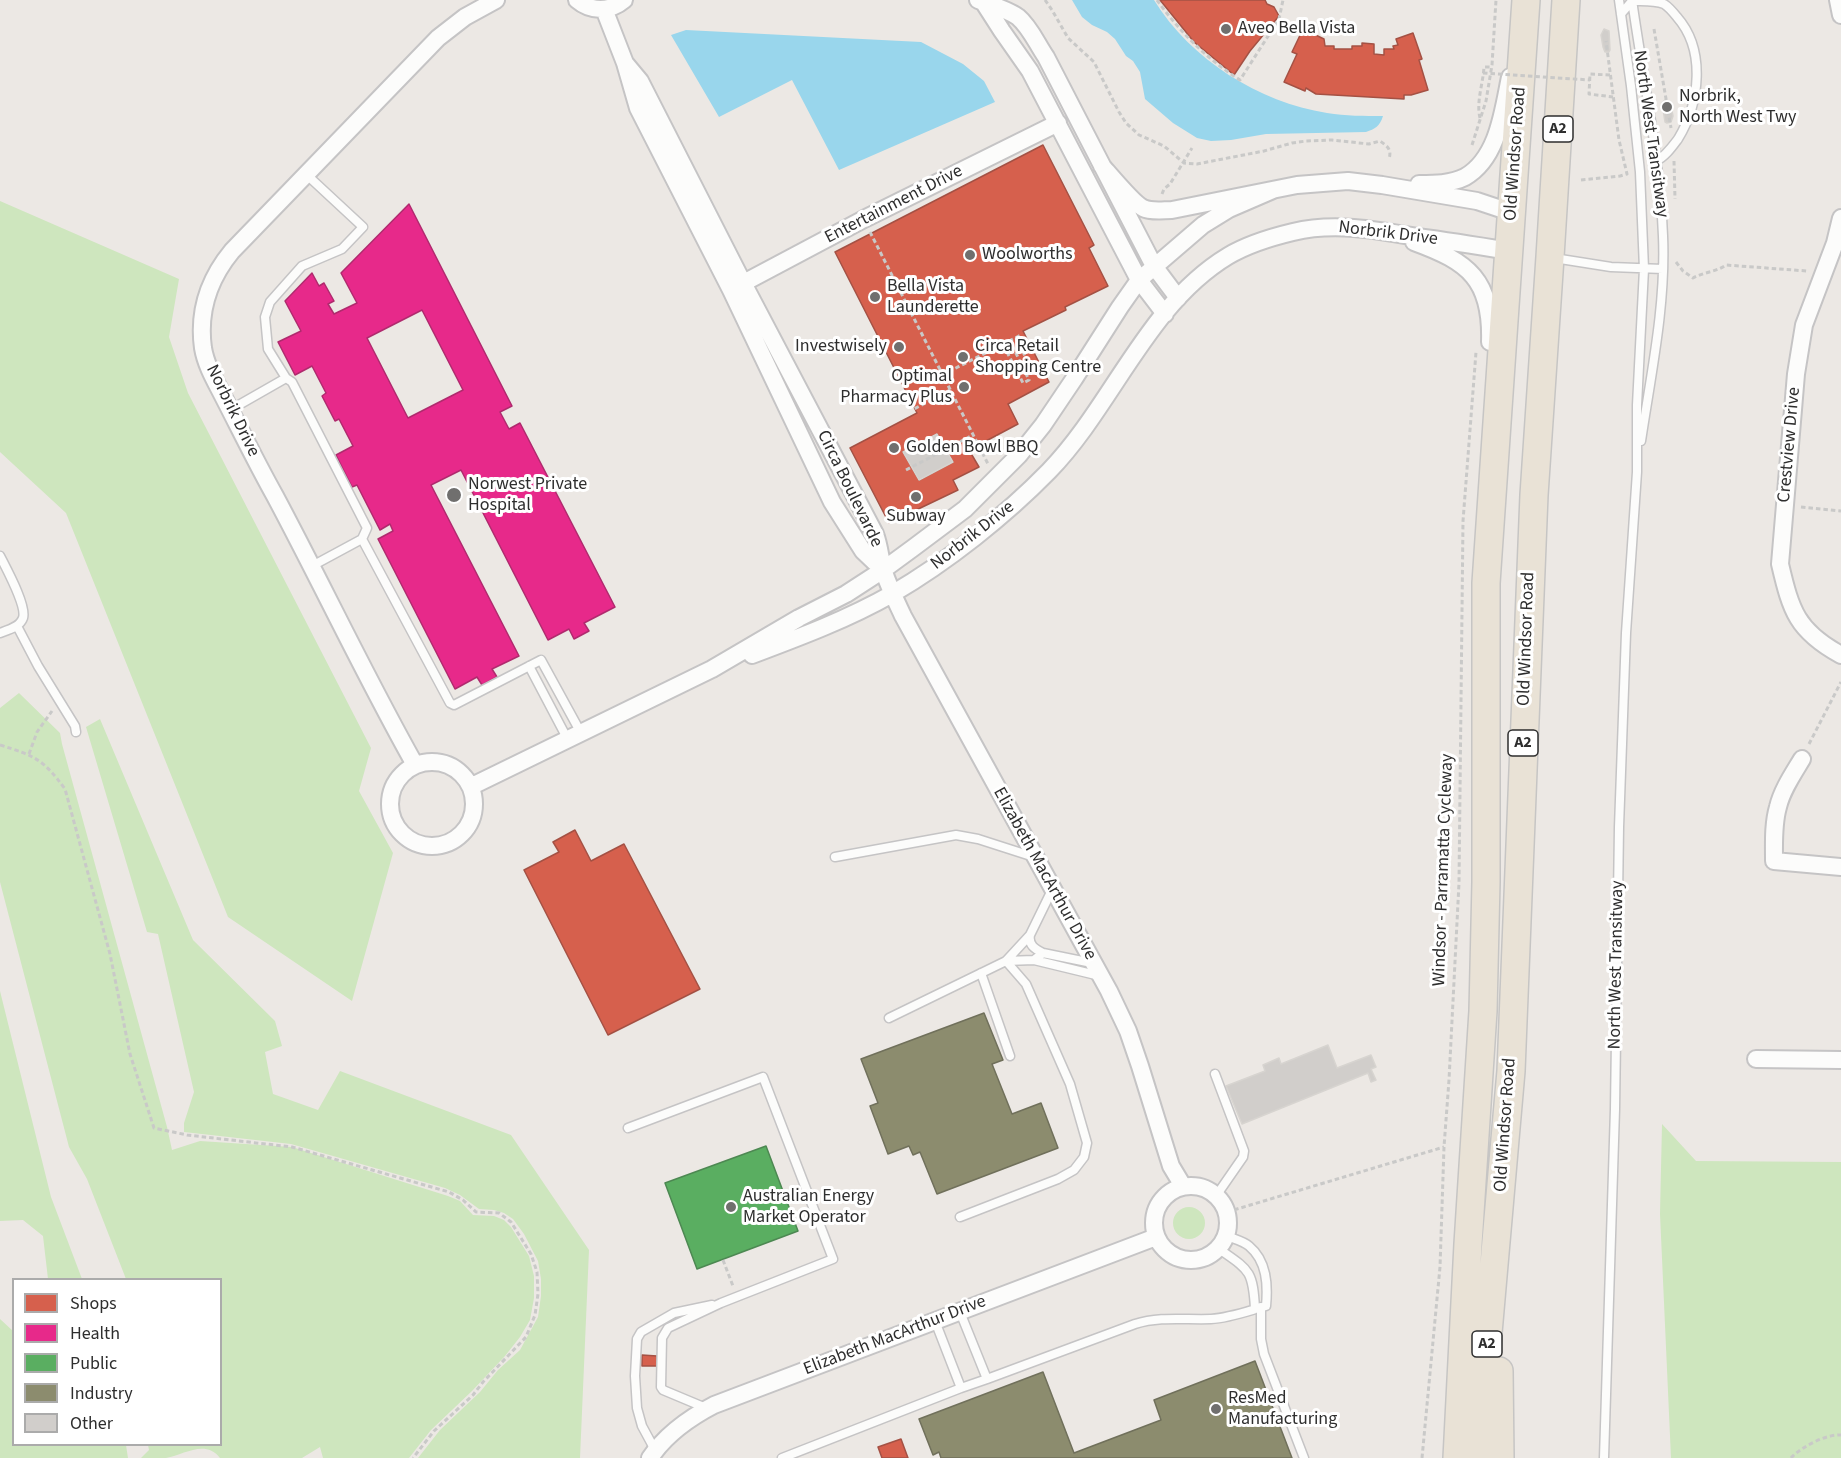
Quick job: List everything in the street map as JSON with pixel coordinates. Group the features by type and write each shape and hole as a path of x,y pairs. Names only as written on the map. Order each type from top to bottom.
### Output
{"highway":[{"name":"Old Windsor Road","path":"1457,1458 1483,1011 1486,882 1486,583 1513,213 1525,0"},
{"name":"Old Windsor Road","path":"1477,1458 1511,1071 1529,589 1566,0"},
{"path":"1513,213 1530,226 1550,257"},
{"path":"1509,251 1550,257"},
{"path":"1498,1229 1500,1458"},
{"path":"1442,1458 1451,1356 1468,1244"}],"street":[{"name":"Norbrik Drive","path":"414,763 207,364 203,351 202,314 207,292 217,271 232,251 438,38 465,18 496,0"},
{"path":"577,0 591,8 604,9 612,8 624,0"},
{"path":"1382,185 1452,182 1478,167 1492,146 1503,108 1525,0"},
{"path":"1838,0 1841,15"},
{"name":"Norbrik Drive","path":"981,1 1024,61 1139,280 1165,314"},
{"name":"Norbrik Drive","path":"981,1 1008,12 1025,25 1046,57 1154,266 1178,298"},
{"name":"Circa Boulevarde","path":"604,9 625,63 638,108 737,286 832,502 863,551 883,570"},
{"name":"Entertainment Drive","path":"737,286 864,219 1058,123"},
{"name":"Norbrik Drive","path":"1102,166 1134,202 1143,208 1155,210 1172,210 1297,184 1348,181 1490,204 1513,213"},
{"name":"Norbrik Drive","path":"472,786 712,669 799,618 846,594 883,570 965,509 1019,455 1043,425 1074,380 1119,306 1139,280 1203,225 1229,208 1273,190"},
{"name":"Crestview Drive","path":"1841,218 1835,243 1804,325 1796,374 1780,564 1786,593 1800,624 1823,645 1841,655"},
{"name":"Norbrik Drive","path":"712,669 806,636 892,594 927,572 996,520 1049,470 1077,439 1125,367 1178,298 1198,278 1230,254 1270,238 1296,231 1350,227 1509,251"},
{"path":"1376,230 1416,243 1456,262 1473,274 1486,302 1491,321 1486,583"},
{"name":"Elizabeth MacArthur Drive","path":"883,570 892,594 1128,1031 1171,1166 1183,1186"},
{"path":"1802,759 1782,794 1778,807 1775,823 1774,861 1841,867"},
{"path":"433,761 447,764 460,772 472,786 474,811 469,825 457,839 443,845 428,847 408,839 394,823 389,801 392,788 400,775 414,763 433,761"},
{"path":"1756,1059 1841,1060"},
{"path":"1183,1186 1196,1186 1213,1192 1227,1212 1229,1224 1223,1242 1212,1255 1203,1259 1193,1261 1170,1254 1156,1237 1153,1225 1155,1212 1164,1197 1183,1186"},
{"name":"Elizabeth MacArthur Drive","path":"652,1454 677,1428 708,1409 1156,1237"}],"lane":[{"name":"North West Transitway","path":"1604,1458 1615,1108 1620,805 1626,633 1637,471 1637,405 1644,269 1640,172 1619,0"},
{"path":"1621,14 1632,0 1653,1 1668,7 1684,25 1691,41 1696,67 1696,88 1687,121 1674,146 1656,161"},
{"name":"North West Transitway","path":"1632,0 1656,161 1663,237 1659,318 1637,471"},
{"path":"307,175 363,227 342,249 302,266 275,295 265,317 268,349 286,378 292,382 366,524 366,532 362,539 312,566"},
{"path":"1550,257 1611,267 1663,269"},
{"path":"230,410 286,378"},
{"path":"362,539 450,703 454,705 541,660 575,737"},
{"path":"0,555 24,609 23,619 17,626 0,633"},
{"path":"17,626 75,726 76,732"},
{"path":"529,666 575,737"},
{"path":"835,856 956,835 978,839 1035,857"},
{"path":"889,1018 1006,961 1030,935 1053,889"},
{"path":"1030,935 1032,946 1043,953 1096,969"},
{"path":"1034,960 1043,953"},
{"path":"1006,961 1034,960 1096,969"},
{"path":"960,1217 1058,1179 1074,1170 1084,1157 1087,1143 1070,1084 1026,984 1006,961"},
{"path":"981,973 1010,1056"},
{"path":"1215,1074 1244,1151 1243,1157 1216,1196"},
{"path":"628,1128 763,1077 833,1259 721,1303 666,1330 662,1338 661,1387 663,1390 708,1409"},
{"path":"1223,1242 1248,1245 1263,1265 1268,1287 1260,1307"},
{"path":"1223,1242 1250,1275 1260,1307 1264,1354 1304,1458"},
{"path":"652,1454 637,1408 635,1376 639,1335 674,1313 721,1303"},
{"path":"782,1458 961,1388 1150,1319 1211,1319 1227,1317 1260,1307"},
{"path":"960,1312 987,1380"},
{"path":"935,1321 961,1388"}],"path":[{"path":"1044,0 1068,39 1094,62 1126,123 1139,135 1164,146 1184,163 1197,164 1292,143 1319,140 1369,144 1380,141 1391,151 1389,159"},
{"path":"1157,0 1189,39 1240,80 1279,19 1283,0"},
{"path":"1471,148 1486,101 1492,68 1496,0"},
{"path":"1654,29 1674,146 1675,203"},
{"path":"1581,180 1627,174 1619,140 1606,41"},
{"path":"1480,119 1478,108 1484,67 1492,68"},
{"path":"1483,73 1590,80"},
{"path":"1610,75 1590,74 1588,94 1613,97"},
{"path":"1162,196 1164,189 1170,184 1192,148"},
{"path":"864,219 988,464"},
{"path":"1674,259 1683,271 1693,278 1716,271 1726,265 1823,273"},
{"path":"942,375 1021,335"},
{"path":"1016,338 1028,362"},
{"path":"1007,352 1023,383 1029,380 1010,341"},
{"name":"Windsor - Parramatta Cycleway","path":"1422,1458 1440,1267 1444,1147 1459,883 1463,521 1477,342"},
{"path":"894,396 906,394 914,409 950,390"},
{"path":"906,470 973,435"},
{"path":"1785,506 1841,511"},
{"path":"1802,759 1841,682"},
{"path":"29,754 45,718 60,702"},
{"path":"0,745 29,754 49,767 64,789 110,954 130,1054 154,1128 187,1135 292,1147 449,1192 463,1200 476,1212 499,1213 511,1222 531,1254 537,1272 538,1293 535,1315 526,1337 473,1395 434,1431 413,1458"},
{"path":"1227,1212 1444,1147"},
{"path":"723,1260 728,1273"},
{"path":"1791,1458 1799,1449 1834,1434 1841,1435"}],"green space":[{"path":"0,201 179,279 169,337 188,393 371,748 359,791 393,853 352,1001 228,917 66,513 0,452"},
{"path":"19,693 60,733 172,1150 200,1141 292,1147 448,1196 460,1201 473,1215 494,1216 504,1220 529,1256 534,1276 534,1298 530,1320 520,1337 472,1391 431,1430 409,1458 323,1458 320,1447 302,1458 220,1458 214,1452 201,1449 166,1458 141,1458 149,1450 148,1446 222,1446 222,1278 126,1278 87,1179 69,1147 0,882 0,708"},
{"path":"100,719 193,940 275,1021 282,1046 265,1052 273,1094 318,1110 340,1071 511,1135 589,1250 580,1458 418,1458 440,1430 520,1350 538,1317 541,1279 538,1261 513,1219 494,1210 479,1209 460,1195 445,1188 291,1144 184,1132 184,1123 194,1092 158,934 147,932 86,727"},
{"path":"0,991 51,1197 82,1278 48,1278 43,1236 23,1220 0,1221"},
{"path":"1662,1124 1696,1161 1841,1162 1841,1458 1671,1458 1660,1214"},
{"path":"1189,1207 1200,1212 1205,1223 1200,1234 1189,1239 1178,1234 1173,1223 1178,1212"},
{"path":"0,1319 12,1330 12,1446 126,1446 128,1458 0,1458"}],"water":[{"path":"1072,0 1154,0 1169,22 1207,59 1252,88 1276,99 1327,113 1383,116 1382,119 1377,127 1366,132 1266,134 1211,141 1197,138 1173,123 1145,99 1140,72 1133,61 1126,56 1115,39 1107,32 1082,17"},
{"path":"686,30 921,42 963,64 984,81 995,102 839,170 792,80 719,117 671,35"}],"building: Shops":[{"name":"Aveo Bella Vista","path":"1160,0 1265,0 1267,4 1274,7 1279,16 1250,51 1234,75 1194,42"},
{"path":"1303,29 1324,39 1325,46 1334,46 1334,49 1352,49 1352,46 1362,46 1362,43 1374,44 1374,54 1384,55 1384,49 1394,49 1393,46 1398,45 1396,39 1413,33 1422,59 1419,60 1428,90 1404,95 1404,99 1316,94 1306,88 1305,91 1284,82 1297,54 1292,52"},
{"name":"Circa Retail Shopping Centre","path":"1043,145 1094,245 1089,248 1108,286 1023,331 1049,382 1008,404 1018,424 969,450 979,467 953,480 958,490 889,523 850,448 917,413 835,252","holes":["937,434 953,462 919,480 903,452"]},
{"path":"575,830 591,861 624,844 700,989 608,1035 524,870 559,852 553,842"},
{"path":"642,1355 657,1356 657,1366 642,1366"},
{"path":"901,1439 908,1458 882,1458 878,1447"}],"building: Health":[{"path":"409,204 512,406 500,412 509,429 520,423 615,607 584,623 589,631 574,639 569,629 548,640 461,470 431,485 519,656 492,669 497,677 482,685 477,677 455,689 378,539 393,531 390,524 380,530 357,485 352,487 336,455 353,446 339,419 335,421 322,396 326,393 312,366 295,375 278,342 301,331 285,301 312,273 319,286 324,283 334,301 328,304 334,314 357,303 341,273","holes":["422,310 463,390 408,418 367,338"]}],"building: Public":[{"name":"Australian Energy Market Operator","path":"766,1146 798,1231 697,1269 665,1183"}],"building: Industry":[{"path":"984,1013 1003,1060 992,1064 1012,1114 1041,1103 1058,1148 937,1194 920,1152 913,1155 909,1146 888,1154 870,1106 878,1103 861,1059"},
{"name":"ResMed Manufacturing","path":"1255,1361 1292,1458 941,1458 939,1452 933,1455 919,1419 1043,1372 1074,1453 1161,1420 1154,1400"}],"building: Other":[{"path":"1604,29 1609,31 1609,52 1605,52 1603,47 1601,35"},
{"path":"1665,100 1671,106 1673,116 1671,122 1667,123 1662,103"},
{"path":"937,434 953,462 919,480 903,452"},
{"path":"1328,1045 1337,1068 1371,1055 1376,1067 1371,1069 1376,1080 1371,1082 1368,1073 1242,1124 1226,1086 1265,1071 1263,1065 1279,1058 1281,1064"}],"place":[{"name":"Aveo Bella Vista","path":"1226,29"},
{"name":"Norbrik, North West Twy","path":"1667,107"},
{"name":"Woolworths","path":"970,255"},
{"name":"Bella Vista Launderette","path":"875,297"},
{"name":"Investwisely","path":"899,347"},
{"name":"Circa Retail Shopping Centre","path":"963,357"},
{"name":"Optimal Pharmacy Plus","path":"964,387"},
{"name":"Golden Bowl BBQ","path":"894,448"},
{"name":"Norwest Private Hospital","path":"454,495"},
{"name":"Subway","path":"916,497"},
{"name":"Australian Energy Market Operator","path":"731,1207"},
{"name":"ResMed Manufacturing","path":"1216,1409"}]}
